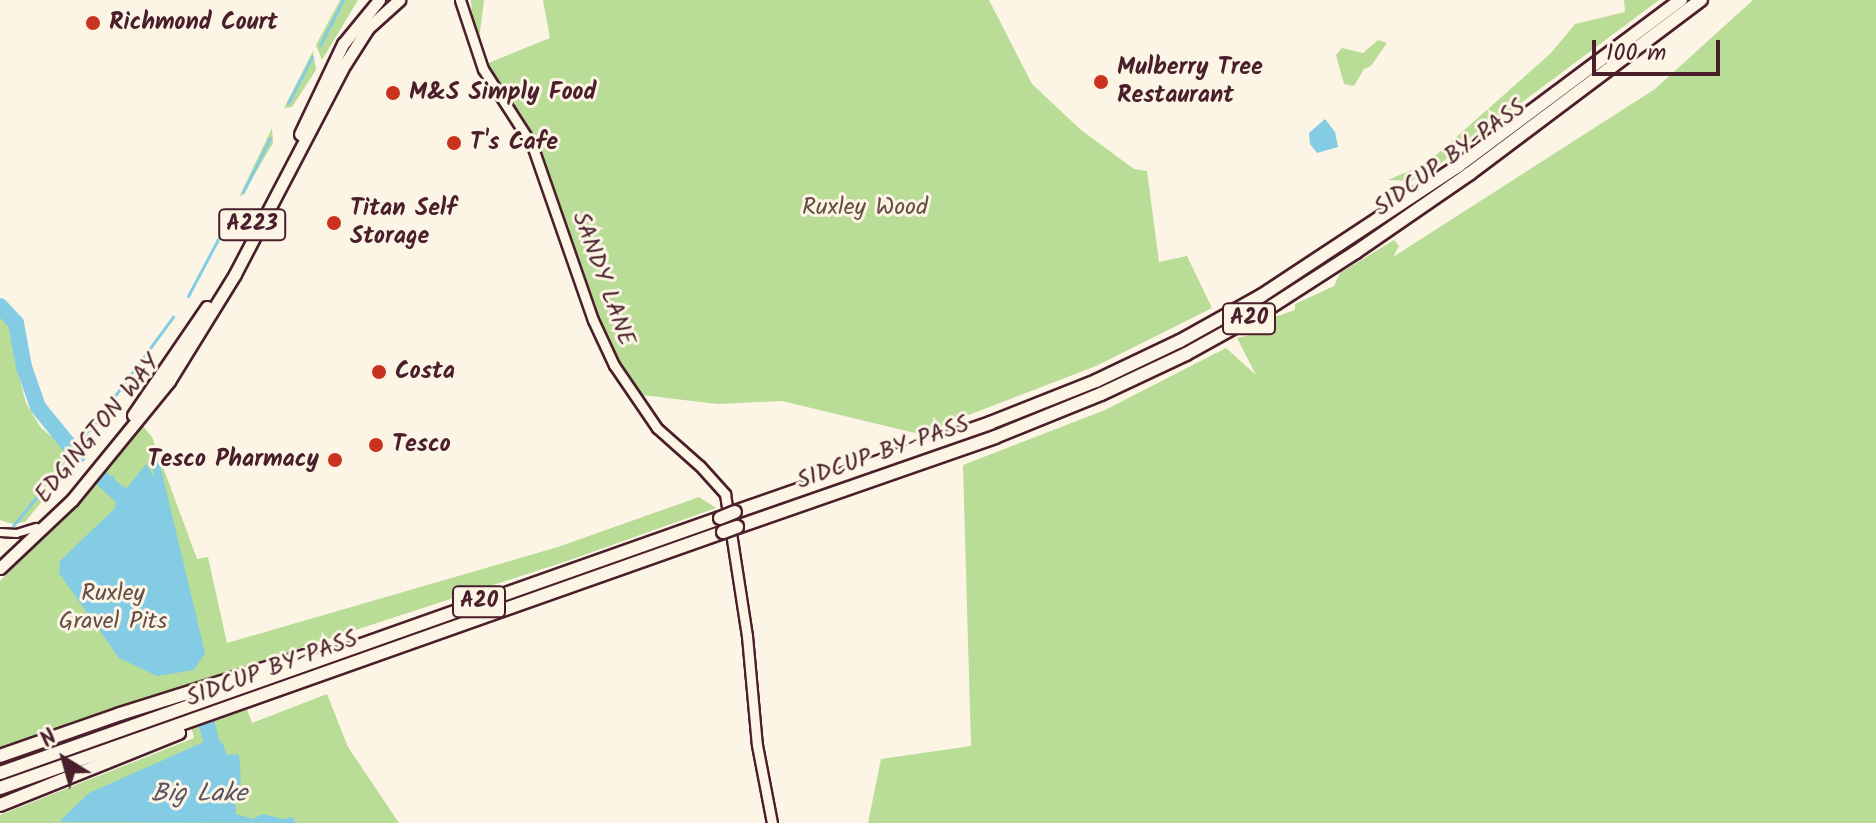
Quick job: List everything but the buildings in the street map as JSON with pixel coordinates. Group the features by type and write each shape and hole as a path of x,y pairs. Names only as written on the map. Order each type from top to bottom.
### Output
{"highway":[{"name":"SIDCUP BY-PASS","path":"0,773 237,683 371,640 720,518 990,423 1096,381 1180,341 1261,296 1458,166 1681,0"},
{"name":"SIDCUP BY-PASS","path":"0,788 995,437 1101,394 1186,354 1269,308 1369,243 1469,174 1701,0"},
{"name":"A20","path":"0,756 237,683"},
{"name":"A20","path":"0,805 243,703"}],"main road":[{"name":"EDGINGTON WAY","path":"132,418 202,323 260,218 275,197 332,79 343,44 379,0"},
{"name":"EDGINGTON WAY","path":"0,568 90,479 169,381 211,306 218,303 309,116 368,28 399,0"},
{"name":"EDGINGTON WAY","path":"0,560 36,527 191,346"}],"street":[{"name":"SANDY LANE","path":"460,0 483,69 523,128 539,163 593,320 614,365 657,428 700,466 725,494 747,636 757,745 772,823"},
{"name":"SANDY LANE","path":"466,11 468,0"},
{"path":"0,532 16,533 36,527"}],"green space":[{"path":"340,0 358,0 322,60 316,45"},
{"path":"471,0 484,0 479,40 472,16"},
{"name":"Ruxley Wood","path":"543,0 989,0 1032,84 1081,130 1134,169 1147,171 1159,262 1187,256 1212,308 1096,366 919,434 782,401 718,404 633,394 594,320 540,163 486,64 550,38"},
{"path":"1624,0 1659,0 1434,168 1411,181 1388,180 1427,163 1551,53 1575,24 1625,12"},
{"path":"1753,0 1876,0 1876,823 868,823 881,759 971,746 963,465 1105,410 1226,348 1256,375 1237,338 1255,334 1272,318 1295,310 1295,304 1334,286 1340,273 1394,240 1399,246 1393,257 1655,89"},
{"path":"1378,40 1387,43 1371,66 1364,69 1354,86 1344,84 1336,55 1342,48 1363,53"},
{"path":"313,51 316,70 292,107 284,108"},
{"path":"272,128 273,143 242,196 240,195"},
{"path":"0,312 9,320 14,332 15,362 26,403 41,428 63,446 65,474 25,522 12,524 0,520"},
{"name":"Ruxley Gravel Pits","path":"142,425 152,437 197,559 208,557 227,643 558,547 699,497 716,508 567,561 233,670 252,723 327,694 348,747 399,823 0,823 0,815 194,738 181,687 0,750 0,581 76,504"}],"water":[{"path":"1325,119 1335,132 1338,147 1317,153 1310,144 1309,133"},
{"path":"156,448 205,653 194,670 157,676 119,658 59,573 60,561 115,508 116,495 102,488 102,482 113,475 116,484 127,488 146,464 155,478 151,462"},
{"name":"Big Lake","path":"211,733 223,744 227,755 239,754 241,782 235,802 236,814 253,819 263,814 283,819 292,817 296,823 59,822 89,793 204,742"}],"waterway":[{"path":"320,45 343,0"},
{"path":"288,103 312,57"},
{"path":"243,192 270,138"},
{"path":"188,296 234,209"},
{"path":"0,306 16,323 24,367 38,407 78,456"},
{"path":"13,526 69,457 68,446 83,439 173,317"},
{"path":"99,476 119,494"},
{"path":"201,701 214,752"}],"place":[{"name":"Richmond Court","path":"93,23"},
{"name":"Mulberry Tree Restaurant","path":"1101,82"},
{"name":"M&S Simply Food","path":"393,93"},
{"name":"T's Cafe","path":"454,143"},
{"name":"Titan Self Storage","path":"334,223"},
{"name":"Costa","path":"379,372"},
{"name":"Tesco","path":"376,445"},
{"name":"Tesco Pharmacy","path":"335,460"}]}
